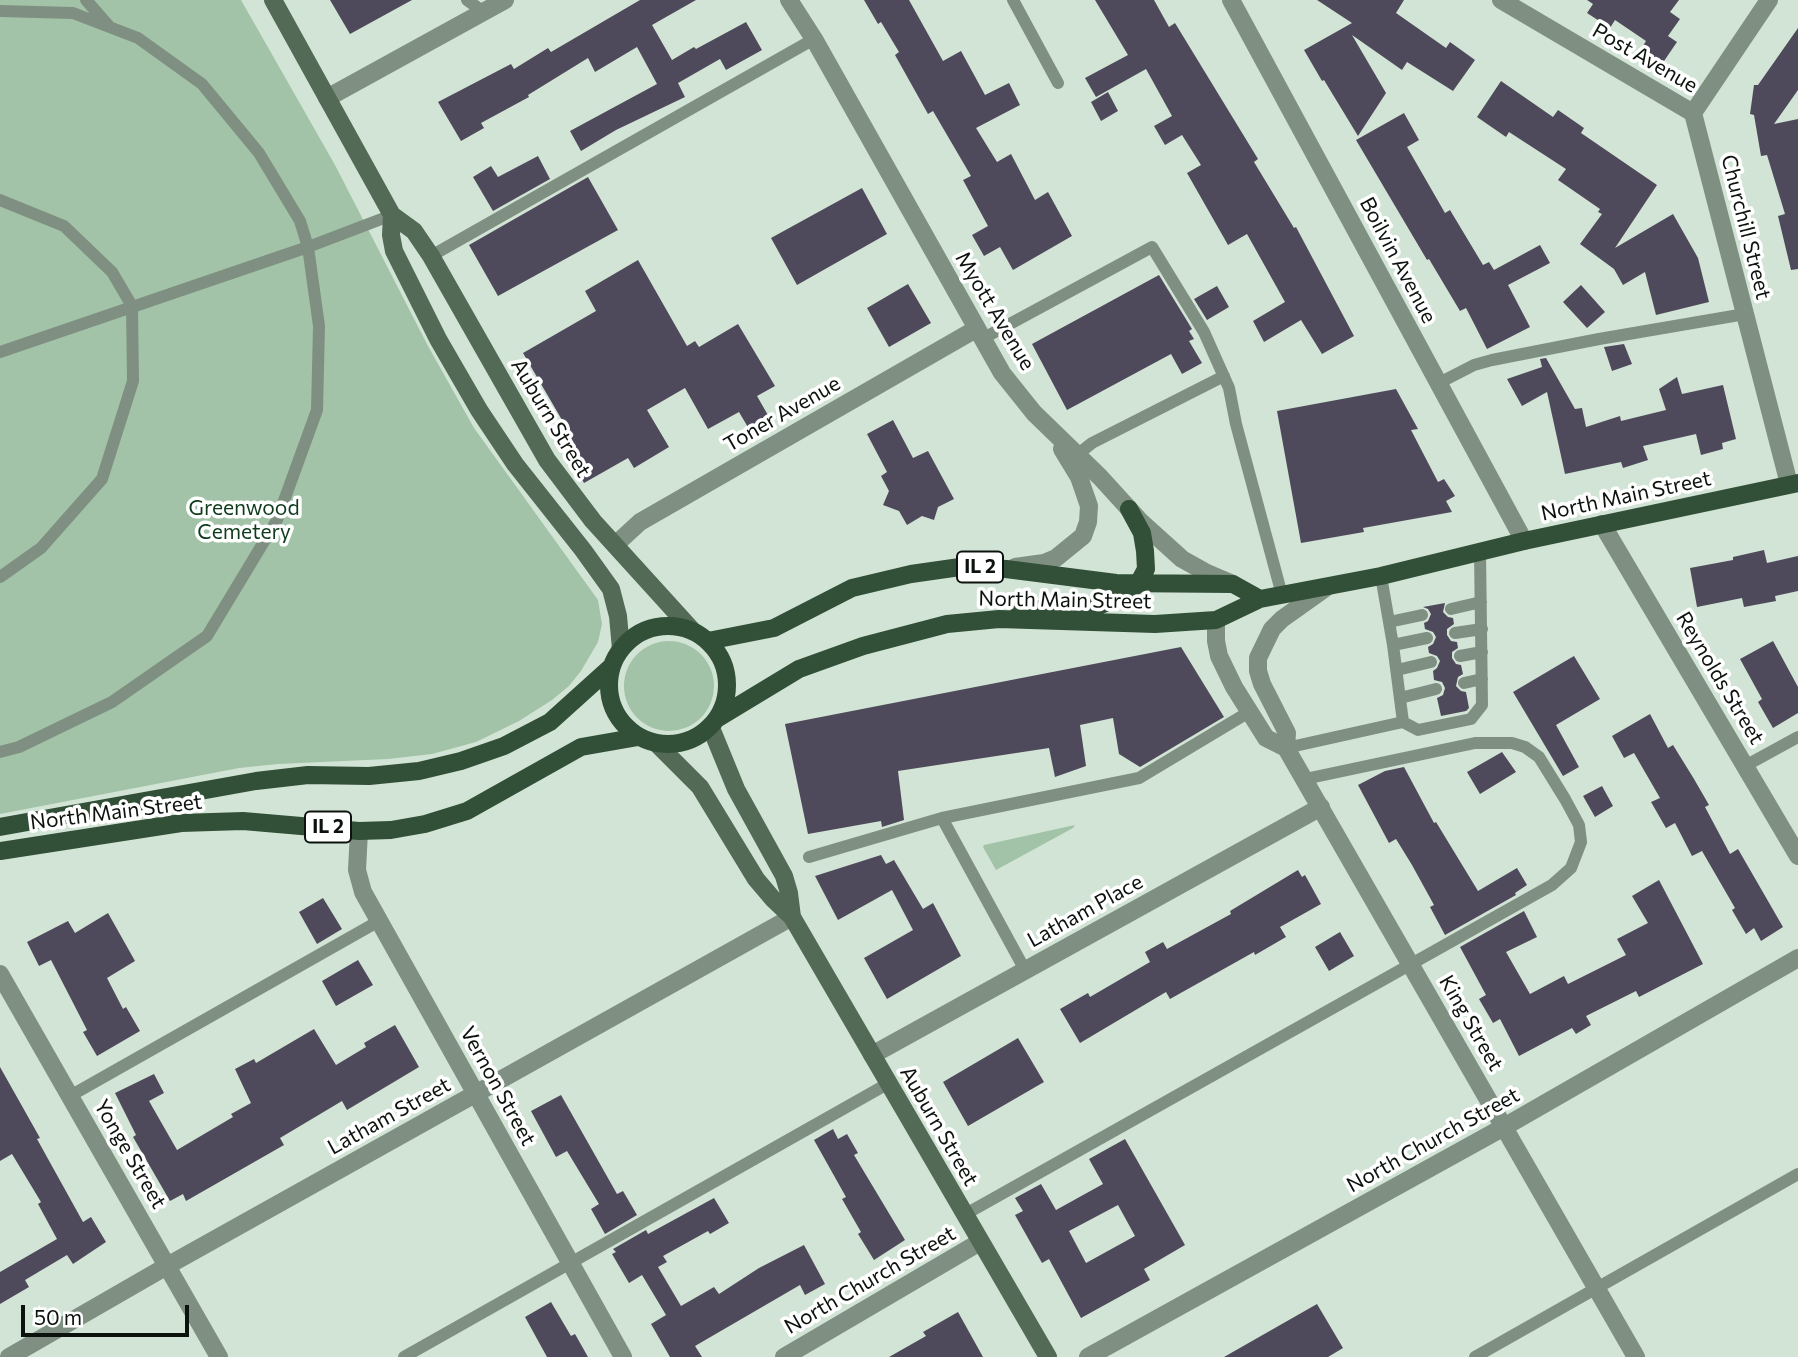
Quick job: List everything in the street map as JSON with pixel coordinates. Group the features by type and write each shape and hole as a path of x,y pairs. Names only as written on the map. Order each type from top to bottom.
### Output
{"main road":[{"name":"Auburn Street","path":"273,0 392,215 414,231 431,256 547,460 567,490 692,630"},
{"name":"Auburn Street","path":"392,215 391,235 394,251 438,339 479,411 514,464 611,589 618,615 621,649"},
{"name":"North Main Street","path":"714,723 799,669 863,646 947,624 999,619 1154,625 1216,620 1259,599 1381,576 1524,541 1794,483"},
{"path":"999,619 1026,610 1094,607 1121,597 1138,584 1146,569 1145,551 1142,533 1129,509"},
{"name":"North Main Street","path":"708,641 774,628 852,588 911,574 967,566 1116,583 1233,584 1259,599"},
{"path":"673,626 692,630 708,641 721,656 727,674 728,694 722,712 714,723 695,739 677,745 657,744 638,737 623,724 613,707 608,687 611,667 621,649 635,635 653,627 673,626"},
{"name":"North Main Street","path":"0,827 256,781 308,775 369,776 419,771 461,761 504,746 550,722 611,667"},
{"name":"Auburn Street","path":"714,723 736,789 783,876 789,893 792,917"},
{"name":"North Main Street","path":"0,851 181,823 243,821 359,831 391,830 425,824 467,811 581,747 638,737"},
{"name":"Auburn Street","path":"657,744 700,787 757,879 792,917 1048,1357"}],"street":[{"path":"327,98 505,0"},
{"name":"Myott Avenue","path":"789,0 814,39 1002,373 1049,428 1182,559 1233,584"},
{"name":"Boilvin Avenue","path":"1231,0 1524,541"},
{"name":"Post Avenue","path":"1501,0 1693,113"},
{"path":"1693,113 1769,0"},
{"name":"Churchill Street","path":"1693,113 1745,314 1794,483"},
{"name":"Toner Avenue","path":"615,545 640,522 979,334"},
{"path":"1006,569 1044,563 1056,558 1083,536 1088,522 1089,506 1079,477 1049,428"},
{"name":"Reynolds Street","path":"1602,524 1798,856"},
{"name":"King Street","path":"1286,748 1287,733 1262,684 1258,658 1277,624 1315,594 1330,586"},
{"name":"King Street","path":"1216,620 1219,656 1249,712 1266,738 1286,748 1305,779 1636,1357"},
{"name":"Latham Place","path":"873,1055 1321,807"},
{"name":"Vernon Street","path":"359,831 357,870 363,892 623,1357"},
{"name":"Latham Street","path":"9,1357 792,917"},
{"name":"North Church Street","path":"1088,1357 1504,1127 1798,958"},
{"name":"Yonge Street","path":"0,974 219,1357"},
{"name":"North Church Street","path":"784,1357 980,1242"}],"lane":[{"path":"86,0 111,27"},
{"path":"467,0 484,12"},
{"path":"1013,0 1058,83"},
{"path":"0,11 73,13 138,38 202,84 259,153 300,221 308,247 319,326 317,410 277,520 207,636 112,702 19,747 0,752"},
{"path":"431,256 814,39"},
{"path":"0,200 64,226 112,272 132,306 132,381 102,479 41,548 0,577"},
{"path":"0,352 308,247 392,215"},
{"path":"979,334 1152,247 1204,332 1229,388 1236,425 1282,595"},
{"path":"1438,383 1474,365 1492,360 1599,338 1745,314"},
{"path":"1077,455 1093,443 1224,376"},
{"path":"1286,748 1404,722 1418,730 1471,719 1482,705 1480,552"},
{"path":"1381,576 1404,722"},
{"path":"1451,609 1481,602"},
{"path":"1389,622 1422,615"},
{"path":"1455,633 1482,629"},
{"path":"1393,645 1427,638"},
{"path":"1460,656 1482,652"},
{"path":"1397,670 1431,663"},
{"path":"1465,683 1482,679"},
{"path":"1400,698 1436,690"},
{"path":"809,857 942,818 1139,778 1249,712"},
{"path":"1745,766 1798,737"},
{"path":"964,1215 1552,885 1571,868 1581,842 1579,825 1539,757 1525,747 1512,743 1475,743 1305,779"},
{"path":"942,818 1026,970"},
{"path":"70,1096 379,922"},
{"path":"404,1357 889,1083"},
{"path":"1475,1357 1798,1174"}],"green space":[{"name":"Greenwood Cemetery","path":"0,0 241,0 335,165 428,346 474,428 598,600 602,624 598,642 581,671 569,686 552,700 519,721 476,742 432,754 239,768 0,814"},
{"path":"669,641 694,649 706,661 714,686 706,711 694,723 669,731 644,723 632,711 624,686 632,661 644,649"},
{"path":"1075,825 996,870 983,847 984,845"}],"building":[{"path":"330,0 412,0 350,34"},
{"path":"640,0 696,0 652,25 672,60 746,22 762,50 726,70 720,59 678,83 685,97 616,130 581,151 570,131 657,84 637,47 595,72 588,58 528,95 529,97 481,123 484,128 461,141 438,102 511,64 514,69 548,48 551,52"},
{"path":"864,0 909,0 943,61 961,51 985,95 1009,83 1020,105 976,128 997,162 1011,154 1035,200 1048,192 1072,236 1013,270 1000,247 984,256 972,235 988,226 963,180 971,176 933,111 928,114 895,55 899,52"},
{"path":"1095,0 1154,0 1169,27 1175,23 1258,159 1254,162 1294,228 1296,227 1354,336 1322,354 1301,320 1264,342 1253,321 1285,302 1247,234 1228,245 1187,173 1201,165 1182,135 1165,145 1154,126 1172,116 1146,69 1096,97 1085,78 1128,55"},
{"path":"1317,0 1404,0 1396,13 1446,48 1450,42 1475,60 1453,91 1407,62 1402,70 1352,35 1386,93 1358,136 1304,50 1352,23"},
{"path":"1587,0 1679,0 1670,12 1680,19 1668,36 1677,42 1662,64 1641,49 1646,41 1615,20 1610,28 1587,13 1593,4"},
{"path":"1798,28 1798,90 1774,124 1798,119 1798,269 1791,270 1778,216 1785,214 1767,155 1761,156 1754,115 1750,114 1754,85 1758,85"},
{"path":"1501,81 1553,117 1558,110 1584,128 1581,133 1657,185 1615,248 1673,214 1698,258 1709,302 1656,315 1645,272 1623,285 1614,269 1580,244 1602,214 1598,212 1600,209 1558,180 1566,169 1509,132 1506,137 1477,117"},
{"path":"1108,92 1118,111 1101,121 1091,102"},
{"path":"1404,113 1419,140 1407,147 1445,213 1450,210 1483,265 1489,262 1494,270 1540,245 1550,263 1508,285 1530,327 1487,349 1466,308 1460,311 1356,140"},
{"path":"538,156 550,179 493,211 473,177 491,166 498,177"},
{"path":"588,177 618,230 498,296 469,245"},
{"path":"862,188 887,234 797,285 771,238"},
{"path":"638,260 687,346 695,341 699,347 738,324 775,386 757,396 769,417 749,429 739,412 708,429 685,388 647,410 669,447 634,468 628,458 584,483 552,426 562,420 523,353 596,311 585,291"},
{"path":"1159,275 1192,329 1189,331 1194,339 1189,341 1202,363 1182,374 1171,354 1067,410 1032,344"},
{"path":"908,284 931,323 889,347 867,308"},
{"path":"1581,285 1605,312 1587,328 1563,302"},
{"path":"1217,286 1229,307 1207,320 1194,299"},
{"path":"1624,344 1632,364 1612,371 1604,347"},
{"path":"1546,358 1575,409 1582,408 1586,427 1620,416 1621,421 1666,410 1659,389 1677,377 1682,394 1723,385 1736,439 1722,443 1723,449 1701,455 1696,434 1643,446 1648,460 1623,468 1621,462 1565,474 1547,392 1522,406 1507,379 1542,367 1540,359"},
{"path":"1396,389 1418,429 1411,430 1438,482 1444,479 1455,496 1446,501 1452,512 1363,528 1364,532 1301,543 1277,411"},
{"path":"893,420 913,458 928,451 954,499 938,507 934,520 922,516 907,525 899,511 883,505 889,491 881,476 887,472 867,434"},
{"path":"1764,550 1767,563 1798,556 1798,591 1775,596 1776,601 1744,607 1742,598 1697,607 1690,568 1733,560 1733,557"},
{"path":"1445,603 1443,612 1453,618 1454,624 1447,629 1447,635 1451,641 1457,642 1458,648 1452,652 1452,658 1456,664 1461,665 1463,674 1458,677 1456,686 1466,692 1469,708 1441,716 1437,698 1443,695 1445,688 1442,682 1434,680 1433,671 1440,661 1437,656 1429,653 1428,647 1436,637 1433,632 1425,629 1424,623 1431,614 1423,607"},
{"path":"1773,641 1798,687 1798,713 1773,728 1758,702 1762,699 1740,659"},
{"path":"1181,647 1224,717 1140,767 1119,754 1113,718 1080,725 1086,766 1055,777 1049,748 898,771 904,820 882,827 881,821 808,834 785,724"},
{"path":"1574,656 1600,699 1556,725 1579,767 1563,776 1513,692"},
{"path":"1650,714 1668,748 1673,745 1709,805 1705,807 1730,854 1738,849 1783,927 1761,941 1754,928 1746,934 1732,910 1735,908 1702,851 1692,856 1675,823 1666,828 1651,802 1660,798 1634,753 1624,758 1612,736"},
{"path":"1502,752 1516,772 1480,794 1467,772"},
{"path":"1404,767 1434,823 1436,822 1478,891 1517,868 1527,885 1515,893 1516,895 1445,935 1430,907 1434,905 1412,865 1396,839 1389,843 1358,785 1385,771"},
{"path":"1602,786 1613,806 1595,817 1583,796"},
{"path":"881,855 886,864 894,860 923,909 933,903 961,956 887,999 864,958 913,930 892,890 838,920 815,876"},
{"path":"1298,870 1302,877 1305,875 1321,904 1280,927 1286,937 1170,999 1166,992 1080,1043 1060,1009 1088,993 1090,997 1150,962 1145,952 1163,942 1167,949 1231,914 1230,911"},
{"path":"1659,880 1703,964 1639,997 1636,991 1586,1016 1591,1025 1576,1034 1572,1028 1519,1056 1500,1019 1493,1023 1479,999 1486,995 1460,947 1524,911 1537,937 1506,952 1530,994 1564,976 1568,984 1626,955 1617,939 1648,923 1632,896"},
{"path":"323,898 342,929 317,944 299,912"},
{"path":"108,913 135,961 107,978 123,1009 126,1007 140,1031 97,1056 83,1032 87,1030 51,960 39,966 27,942 68,921 75,933"},
{"path":"1340,932 1354,956 1329,971 1315,947"},
{"path":"358,960 373,985 336,1006 322,981"},
{"path":"395,1025 419,1067 347,1110 342,1101 280,1138 284,1145 186,1201 183,1194 170,1201 133,1137 136,1135 115,1093 154,1074 164,1093 149,1101 177,1150 233,1117 231,1114 251,1103 235,1069 254,1059 256,1063 314,1029 336,1065 366,1047 364,1043"},
{"path":"1018,1038 1044,1082 968,1126 943,1082"},
{"path":"0,1067 83,1222 91,1217 106,1242 73,1264 67,1255 25,1280 29,1287 0,1304 0,1272 57,1239 38,1204 41,1202 12,1154 0,1161"},
{"path":"561,1095 617,1194 623,1191 637,1215 605,1234 591,1209 599,1204 567,1151 556,1157 531,1111"},
{"path":"833,1129 838,1139 847,1134 858,1153 854,1155 905,1240 874,1260 842,1199 846,1197 814,1140"},
{"path":"1125,1139 1185,1245 1144,1269 1150,1280 1081,1318 1049,1259 1042,1263 1015,1215 1023,1211 1015,1198 1041,1184 1056,1210 1103,1184 1089,1159","holes":["1118,1205 1135,1236 1086,1263 1069,1231"]},
{"path":"714,1198 729,1223 710,1234 708,1231 663,1256 667,1262 658,1267 681,1306 714,1287 719,1294 759,1268 804,1245 825,1284 805,1295 800,1285 695,1346 702,1357 670,1357 651,1324 666,1315 642,1275 629,1283 612,1254 616,1252 613,1249 646,1230 648,1234"},
{"path":"551,1302 571,1336 575,1334 588,1357 547,1357 525,1317"},
{"path":"1317,1304 1343,1348 1328,1357 1224,1357"},
{"path":"958,1312 983,1357 889,1357 926,1336 923,1332"}]}
